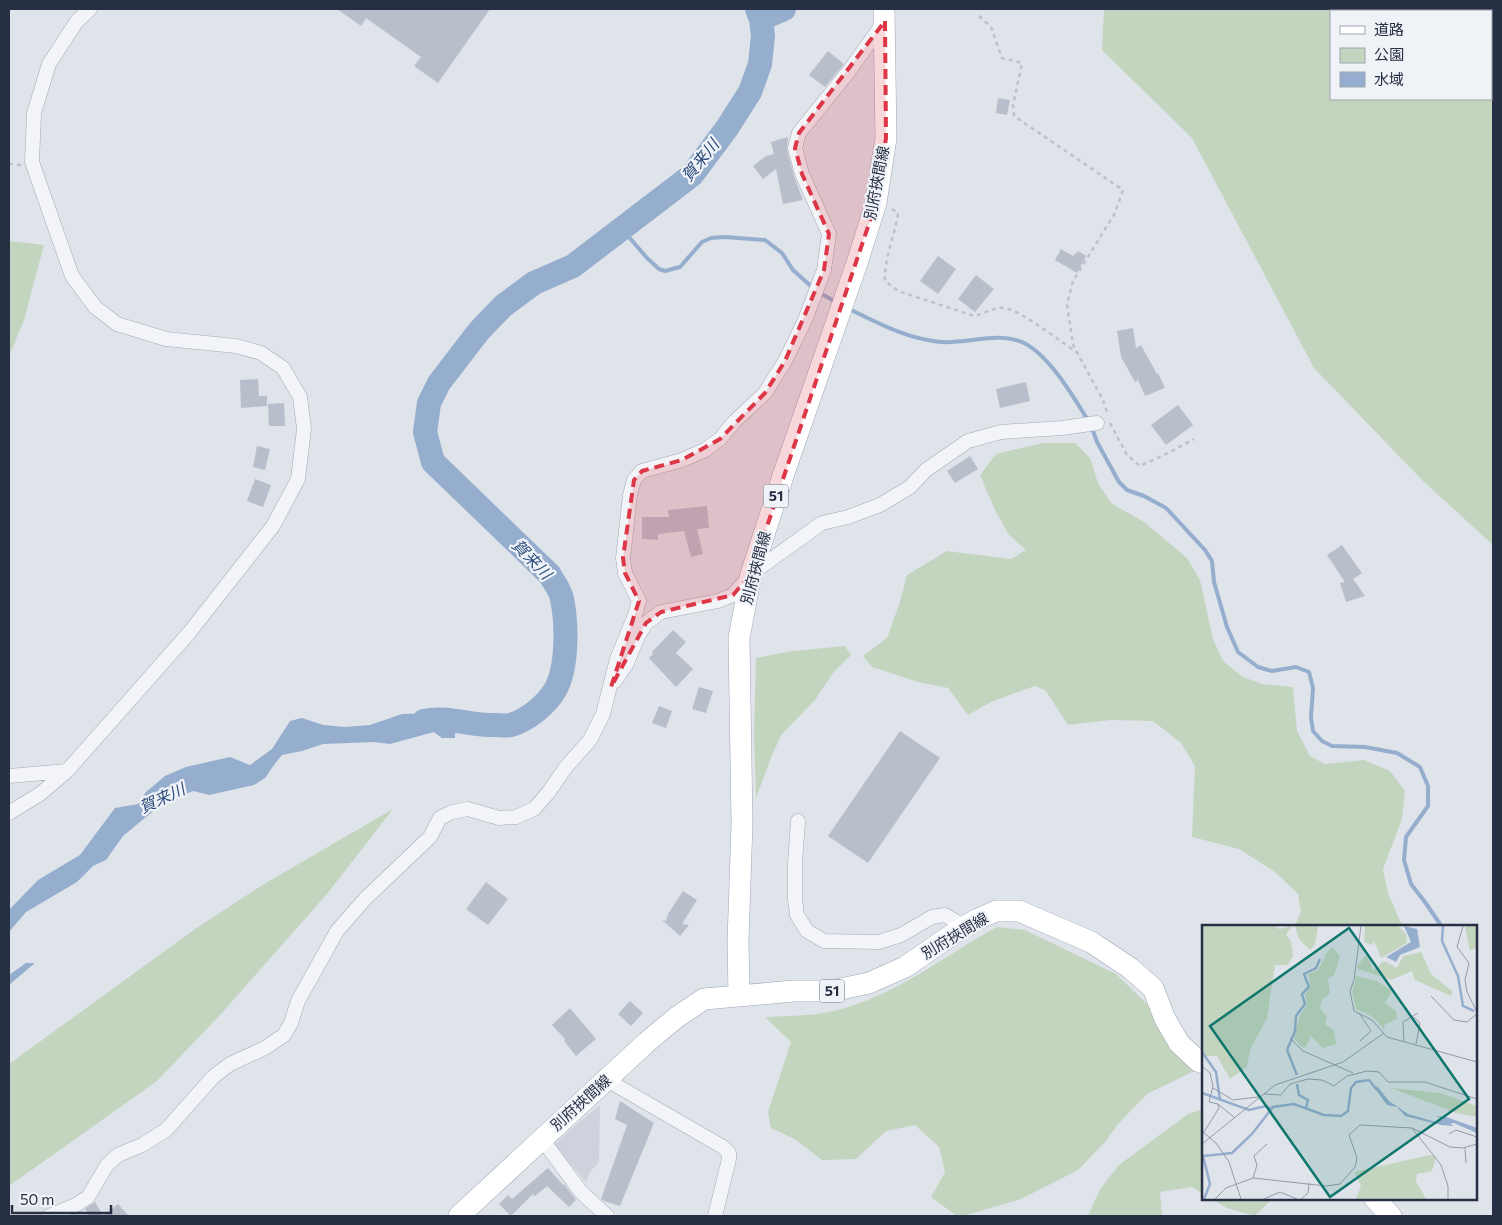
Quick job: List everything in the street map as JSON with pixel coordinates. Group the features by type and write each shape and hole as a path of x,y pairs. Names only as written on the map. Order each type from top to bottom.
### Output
{"main road":[{"name":"別府挾間線","path":"739,996 738,941 742,823 739,638 752,574 784,473 876,203 886,138 885,15"},
{"name":"別府挾間線","path":"459,1216 677,1016 704,999 794,991 831,991 869,983 905,967 962,928 996,911 1019,911 1091,942 1130,968 1153,988 1165,1019 1179,1042 1202,1063"},
{"path":"1376,1200 1391,1216"}],"street":[{"path":"9,813 40,794 67,771 189,633 273,526 298,478 304,429 300,397 283,368 261,353 236,346 166,340 118,324 95,308 72,276 32,162 34,113 49,64 77,21 90,9"},
{"path":"52,1216 88,1197 108,1165 118,1155 142,1145 166,1130 213,1077 230,1064 264,1048 284,1034 292,1023 298,1001 337,931 365,899 427,841 440,818 452,812 468,809 499,818 516,817 534,809 566,767 590,740 603,714 612,687 617,659 635,615 638,601 625,574 623,558 630,496 634,480 642,471 682,460 705,450 720,439 735,421 764,393 785,361 805,320 824,270 830,234 802,174 795,148 799,133 849,71 885,15"},
{"path":"612,687 627,663 638,636 646,623 661,612 718,601 733,595 752,574 822,523 856,514 880,504 910,487 926,470 968,440 1000,432 1062,428 1097,422"},
{"path":"9,776 67,771"},
{"path":"798,821 795,899 797,915 807,931 824,942 879,942 901,935 932,917 945,915 962,928"},
{"path":"607,1080 723,1147 729,1153 715,1216"},
{"path":"542,1139 581,1192 607,1216"}],"path":[{"path":"979,16 991,27 1002,58 1022,63 1013,105 1014,116 1122,190 1115,213 1073,281 1067,304 1073,345 1103,400 1111,425 1127,456 1140,466 1194,439"},
{"path":"890,207 898,213 884,272 885,281 898,291 974,316 1001,307 1015,310 1077,352"}],"highlighted area":[{"path":"885,21 886,138 876,203 751,574 733,595 661,612 646,623 611,687 639,601 625,573 623,558 634,480 642,471 682,460 720,439 765,393 785,361 824,270 829,234 802,174 795,148 799,133"}],"shaded area":[{"path":"600,1105 599,1162 590,1172 586,1182 554,1145"}],"green space":[{"path":"1104,9 1493,9 1493,545 1423,481 1314,368 1192,138 1102,50"},
{"path":"9,241 44,245 24,320 9,356"},
{"path":"1043,443 1075,443 1090,458 1098,483 1111,503 1144,522 1187,558 1200,580 1213,639 1223,661 1243,677 1262,684 1293,687 1297,731 1310,756 1325,764 1364,760 1390,771 1405,791 1402,819 1383,869 1388,893 1403,925 1295,925 1301,912 1298,894 1275,872 1239,849 1192,837 1195,766 1181,743 1153,721 1111,720 1068,725 1046,691 1035,686 993,701 968,715 948,688 918,682 872,667 863,656 887,638 907,575 947,551 1011,559 1026,550 1009,535 995,510 980,475 996,454"},
{"path":"845,646 851,655 833,673 815,700 782,734 756,798 754,734 756,658 793,651"},
{"path":"393,809 327,894 220,1015 157,1081 9,1186 9,1064 198,927 264,884"},
{"path":"997,927 1025,930 1116,974 1147,1004 1160,1025 1169,1046 1194,1071 1147,1094 1078,1170 1021,1199 963,1216 957,1216 931,1197 945,1172 939,1147 915,1125 886,1131 856,1159 822,1160 796,1140 771,1128 768,1112 791,1042 765,1017 800,1016 834,1011 878,996 918,975"},
{"path":"1202,1109 1202,1193 1192,1187 1160,1192 1162,1216 1085,1216 1089,1214 1100,1189 1119,1165 1188,1114"},
{"path":"1214,1200 1271,1200 1255,1216 1227,1208"}],"water":[{"path":"441,713 455,715 455,738 442,738 434,732 390,744 374,742 323,744 282,755 265,778 254,785 209,795 193,791 163,803 123,836 106,860 93,866 77,882 26,912 9,932 9,910 38,880 80,855 115,808 138,804 146,792 165,776 186,767 230,757 250,765 272,749 290,721 302,718 323,725 345,727 370,725 402,714"},
{"path":"26,963 35,963 9,985 9,975"}],"building":[{"path":"337,9 490,9 438,83 414,66 421,57 366,18 361,26"},
{"path":"828,51 844,64 825,87 809,75"},
{"path":"998,98 1010,100 1007,115 996,113"},
{"path":"788,137 787,150 803,200 783,204 776,169 763,179 753,166 766,156 774,154 771,142"},
{"path":"1061,249 1073,256 1078,251 1086,256 1077,273 1055,260"},
{"path":"938,256 956,269 938,294 920,281"},
{"path":"976,275 994,289 975,312 958,299"},
{"path":"1133,328 1136,348 1141,345 1165,388 1145,396 1138,380 1135,382 1121,357 1117,331"},
{"path":"258,379 259,396 267,396 267,406 241,408 240,380"},
{"path":"1026,382 1030,401 1000,408 996,389"},
{"path":"284,403 285,426 269,426 268,404"},
{"path":"1178,405 1193,425 1166,445 1151,425"},
{"path":"257,446 270,449 265,470 253,467"},
{"path":"970,456 978,469 955,483 947,471"},
{"path":"255,479 271,485 263,507 247,501"},
{"path":"707,506 709,528 697,529 703,554 691,557 684,531 658,534 658,540 642,539 642,517 669,517 668,510"},
{"path":"1342,545 1362,573 1353,579 1365,596 1346,602 1340,583 1345,582 1327,555"},
{"path":"673,630 686,642 676,653 693,669 676,687 649,658 653,654 652,652"},
{"path":"699,687 713,691 706,713 692,709"},
{"path":"659,706 672,711 666,728 652,723"},
{"path":"900,731 940,758 868,863 828,836"},
{"path":"486,882 508,899 488,925 466,909"},
{"path":"683,891 697,900 682,924 689,925 680,936 662,920 666,921 668,914"},
{"path":"630,1001 643,1013 631,1026 618,1014"},
{"path":"570,1008 596,1039 576,1056 564,1041 565,1039 552,1025"},
{"path":"620,1101 654,1123 620,1206 601,1199 627,1125 615,1119"},
{"path":"548,1168 564,1184 576,1200 569,1207 547,1186 535,1196 533,1194 511,1216 499,1204 508,1195 512,1199"},
{"path":"95,1202 103,1216 90,1216 85,1209"},
{"path":"118,1204 129,1216 103,1216"}],"waterway":[{"name":"賀来川","path":"424,721 442,720 487,725 511,725 517,723 542,706 552,695 562,670 565,645 564,609 559,590 550,575 433,462 425,432 429,403 439,383 479,331 503,306 534,283 573,266 692,175 727,128 750,92 760,64 763,36 761,19 757,9"},
{"path":"761,19 784,9"},
{"path":"622,229 647,258 659,269 665,271 680,267 702,242 711,238 725,237 765,240 782,253 793,270 813,288"},
{"path":"818,292 836,302"},
{"path":"849,309 894,330 917,338 941,342 1004,338 1024,343 1034,349 1052,367 1089,422"},
{"path":"1092,428 1097,442 1119,482 1127,490 1144,496 1166,508 1205,550 1212,561 1214,582 1227,627 1238,652 1258,667 1272,671 1296,667 1309,672 1313,688 1311,718 1313,731 1322,741 1332,746 1365,747 1397,753 1420,767 1428,786 1428,806 1406,837 1404,860 1411,884 1440,924"}]}
